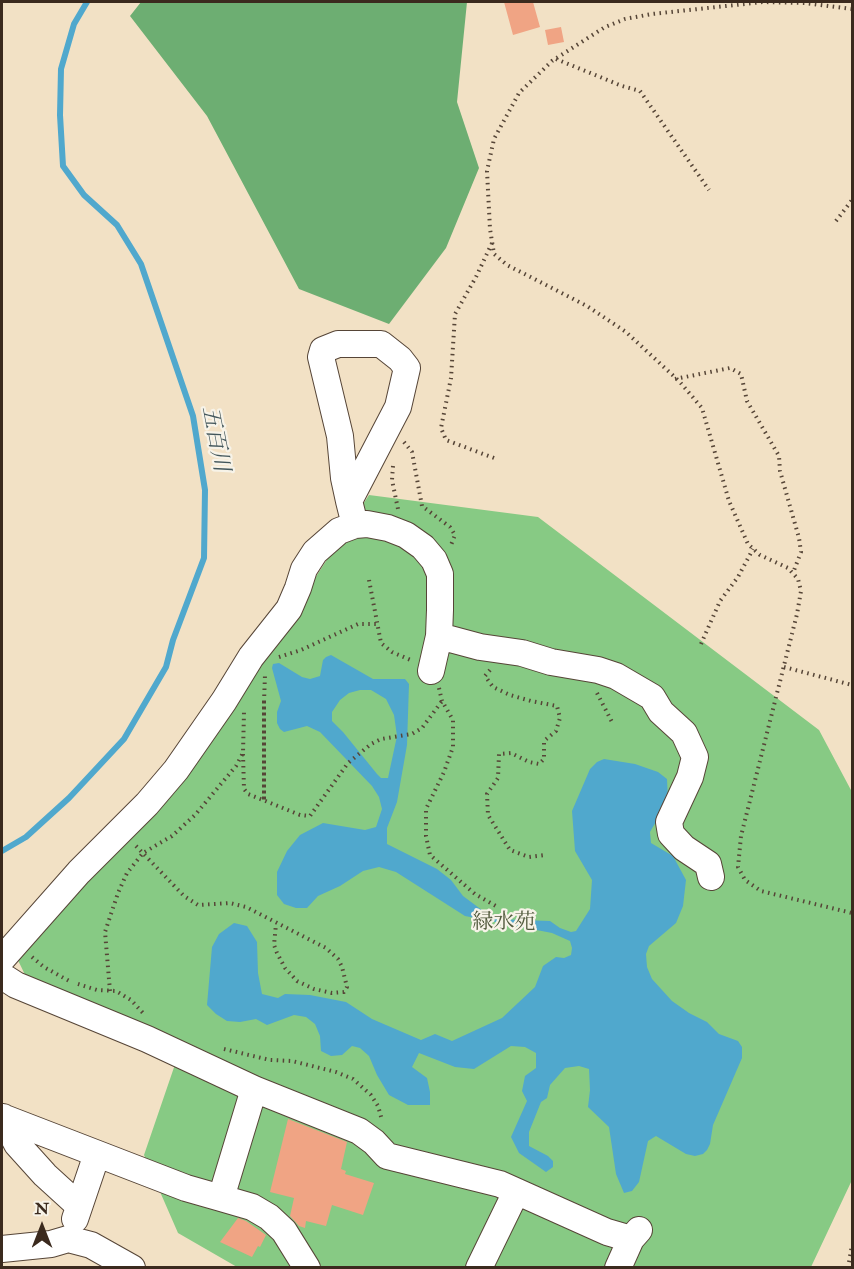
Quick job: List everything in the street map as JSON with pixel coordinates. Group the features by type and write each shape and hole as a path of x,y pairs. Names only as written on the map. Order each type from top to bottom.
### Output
{"lane":[{"path":"8,951 176,770 224,702 251,657 289,609 303,569 315,552 339,531 352,513 398,407 407,368 400,359 381,344 338,344 323,350 321,357 340,436 344,478 352,513 367,525 388,528 406,535 423,547 436,564 440,574 439,636 431,671"},
{"path":"439,636 598,670 616,676 652,697 661,712 684,733 695,757 690,777 669,822 671,834 684,848 708,864 711,877"},
{"path":"2,976 16,985 147,1039 255,1089 359,1131 387,1156 500,1184 607,1232 635,1234 618,1268"},
{"path":"221,1198 255,1089"},
{"path":"2,1117 186,1188 252,1207 284,1231 308,1268"},
{"path":"2,1117 17,1144 45,1175 79,1206"},
{"path":"68,1239 97,1154"},
{"path":"479,1268 516,1192"},
{"path":"2,1249 33,1247 68,1239 91,1245 132,1268"}],"path":[{"path":"852,9 805,3 763,2 652,14 625,19 605,27 556,58 519,93 494,139 487,171 490,229 494,254 507,265 587,306 626,332 675,379 702,408 729,501 748,544 760,555 788,568 798,579 801,591 797,614 741,836 738,867 745,880 761,891 852,913"},
{"path":"556,58 622,86 640,91 709,190"},
{"path":"836,221 852,200"},
{"path":"493,242 455,314 451,378 441,428 446,440 494,458"},
{"path":"675,379 730,368 741,374 747,401 779,456 780,471 800,538 801,552 793,573"},
{"path":"388,433 393,459 392,480 406,535"},
{"path":"388,433 400,438 412,452 422,507 450,527 455,535 450,547 436,564"},
{"path":"701,644 720,601 738,577 753,549"},
{"path":"369,580 381,643 392,652 431,671 438,682 442,702 453,720 453,747 426,809 426,836 430,855 475,894 496,906"},
{"path":"251,657 277,658 301,650 358,624 377,624"},
{"path":"496,665 485,676 493,687 510,695 557,706 560,717 556,731 544,741 544,759 539,764 511,753 499,753 498,778 487,794 488,815 510,850 529,857 545,855"},
{"path":"784,667 852,684"},
{"path":"594,688 612,722"},
{"path":"264,801 264,724 264,702 264,777 264,801"},
{"path":"244,707 244,789 264,801 300,815 310,816 348,763 364,749 381,739 412,734 422,728 442,702"},
{"path":"110,991 105,933 118,893 128,873 143,853 172,836 195,815 236,766 243,753"},
{"path":"120,832 184,896 198,905 236,904 246,907 326,948 338,959 342,967 346,987 344,992 332,993 314,989 297,981 285,968 274,945 276,924"},
{"path":"8,951 74,983 97,990 116,991 126,996 144,1014"},
{"path":"222,1048 270,1060 292,1061 336,1072 353,1079 371,1095 382,1117 382,1125 374,1142"},
{"path":"848,1268 852,1245"}],"green space":[{"path":"141,2 467,2 457,102 479,168 446,248 389,324 299,289 207,116 130,16"},
{"name":"緑水苑","path":"369,495 538,517 819,730 852,792 852,1180 811,1267 237,1267 178,1233 144,1155 182,1044 29,983 14,952 207,744"}],"water":[{"path":"331,655 373,679 405,679 409,684 407,745 397,802 387,828 387,844 437,869 451,880 463,896 494,919 550,921 560,928 571,932 576,931 590,909 592,880 575,851 572,811 590,769 604,759 635,764 658,772 667,779 668,801 650,832 651,843 673,856 686,880 683,906 676,923 649,946 646,954 647,967 652,979 672,1001 707,1022 719,1034 738,1041 742,1047 742,1058 713,1125 710,1144 703,1154 695,1156 686,1154 656,1136 648,1141 639,1182 632,1191 624,1193 616,1174 609,1127 588,1107 589,1069 579,1066 565,1068 550,1085 547,1098 541,1102 529,1132 529,1146 553,1161 553,1167 546,1172 519,1153 511,1137 527,1101 522,1091 525,1076 536,1068 536,1053 525,1047 511,1046 474,1069 455,1067 419,1053 412,1067 427,1078 430,1105 408,1105 389,1095 369,1056 360,1048 352,1046 342,1055 331,1056 321,1051 320,1036 315,1024 306,1017 294,1015 267,1025 256,1019 240,1022 227,1021 207,1005 212,947 219,934 234,923 247,926 257,942 258,973 262,994 278,998 285,994 310,995 346,1002 372,1019 421,1040 435,1034 452,1041 502,1018 535,987 543,966 556,957 564,958 571,955 570,941 552,933 465,916 396,872 379,867 363,871 340,886 318,896 307,908 296,908 284,904 277,895 277,872 287,851 300,835 323,823 365,830 376,827 382,809 379,797 372,786 320,732 307,726 284,732 277,723 277,712 281,701 272,668 273,664 279,663 302,677 310,679 320,676 323,660","holes":["371,690 386,699 394,715 397,736 388,778 381,778 377,774 332,721 332,712 340,700 349,693"]}],"building":[{"path":"504,2 533,2 540,27 513,35"},
{"path":"561,27 564,42 548,45 545,30"},
{"path":"288,1119 347,1142 341,1169 346,1171 345,1174 374,1183 363,1215 332,1205 326,1226 306,1221 305,1228 299,1226 290,1216 294,1198 270,1192"},
{"path":"238,1218 266,1235 252,1257 220,1242"}],"waterway":[{"name":"五百川","path":"2,851 26,837 69,798 124,739 166,667 173,640 204,558 205,490 193,416 141,264 117,225 84,195 63,166 60,115 61,69 74,24 87,2"}]}
